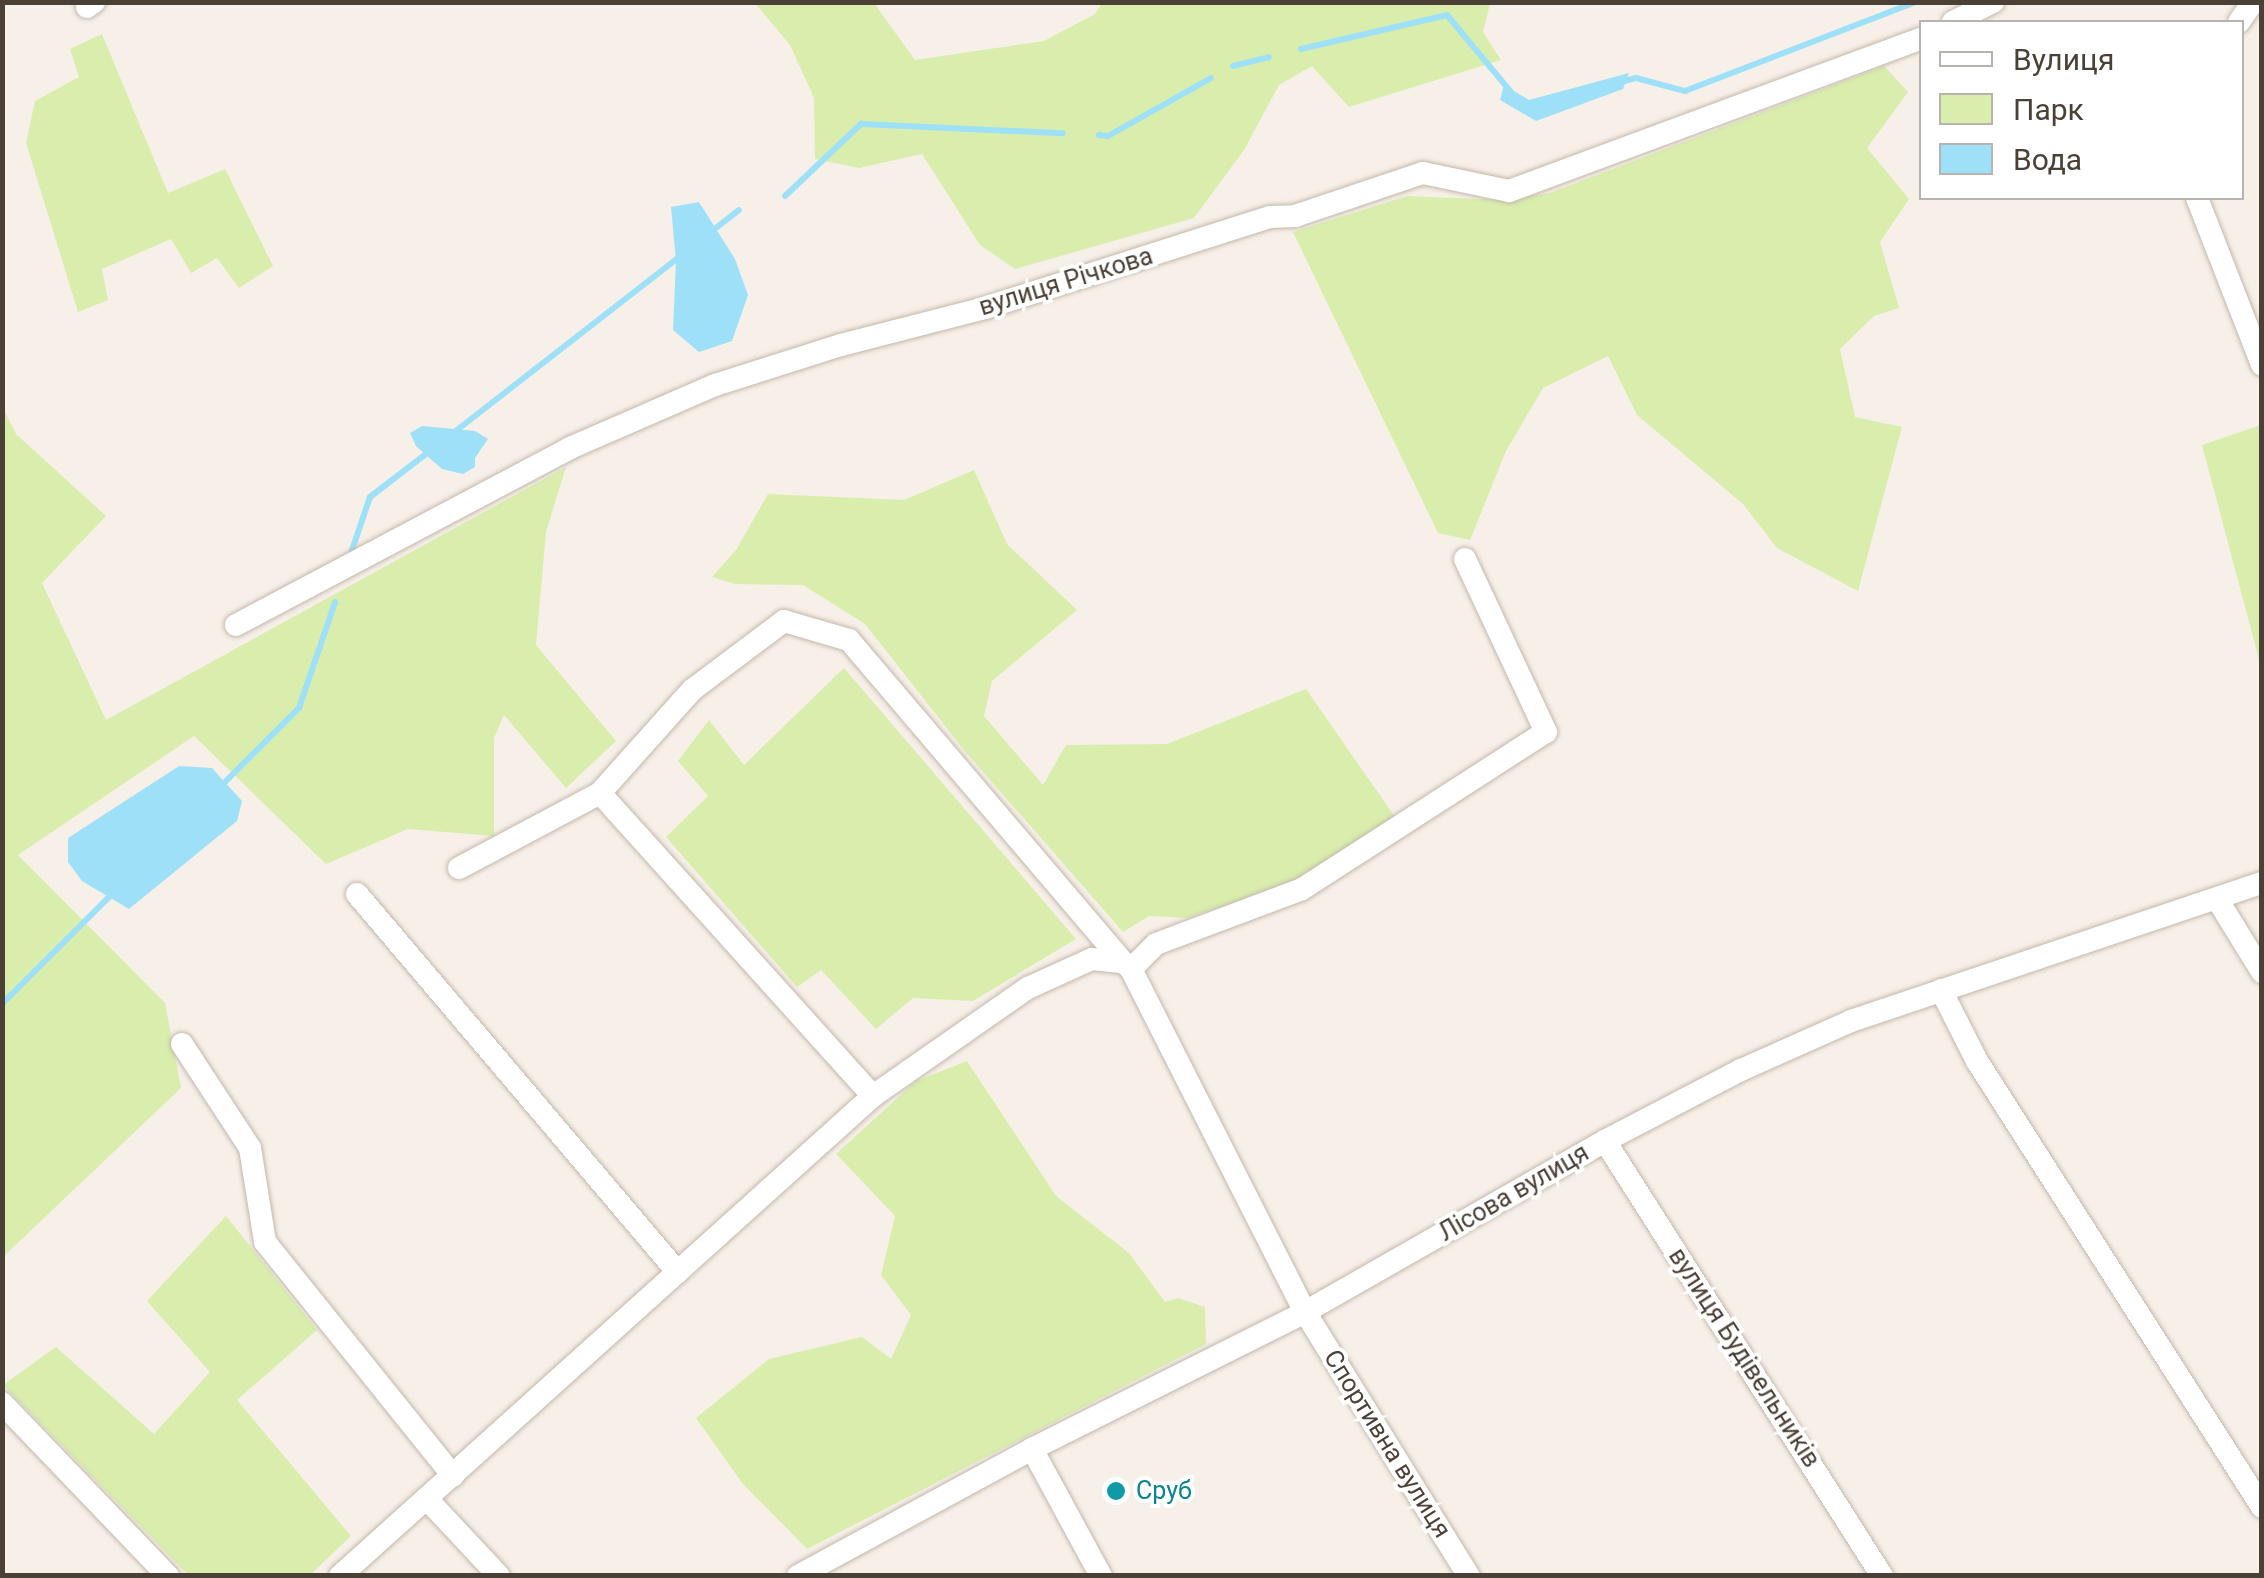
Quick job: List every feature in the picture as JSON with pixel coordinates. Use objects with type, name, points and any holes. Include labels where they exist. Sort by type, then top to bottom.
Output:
[{"type":"street","points":[[1957,20],[1993,2]]},
{"type":"street","name":"вулиця Річкова","points":[[236,626],[570,448],[715,384],[841,345],[985,308],[1270,217],[1295,216],[1422,173],[1509,191],[1919,39]]},
{"type":"street","points":[[2198,200],[2262,365]]},
{"type":"street","points":[[340,1576],[873,1096],[1028,988],[1092,959],[1127,966],[1156,944],[1302,889],[1546,732],[1465,559]]},
{"type":"street","name":"Спортивна вулиця","points":[[600,793],[692,690],[784,621],[849,640],[1127,966],[1305,1312],[1469,1576]]},
{"type":"street","points":[[459,868],[600,793],[873,1096]]},
{"type":"street","name":"Лісова вулиця","points":[[798,1576],[1032,1449],[1305,1312],[1605,1141],[1741,1070],[1851,1021],[2262,884]]},
{"type":"street","points":[[357,894],[678,1272]]},
{"type":"street","points":[[2217,899],[2262,972]]},
{"type":"street","points":[[1941,990],[1976,1061],[2262,1507]]},
{"type":"street","points":[[182,1044],[250,1148],[265,1242],[452,1476]]},
{"type":"street","name":"вулиця Будівельників","points":[[1605,1141],[1882,1576]]},
{"type":"street","points":[[2,1403],[168,1576]]},
{"type":"street","points":[[1032,1449],[1101,1576]]},
{"type":"street","points":[[427,1498],[498,1576]]},
{"type":"green space","points":[[755,3],[874,3],[915,60],[1044,41],[1095,14],[1102,3],[1490,3],[1483,32],[1501,60],[1349,107],[1312,66],[1279,85],[1244,150],[1194,218],[1015,269],[980,245],[922,154],[859,168],[815,159],[814,98],[790,45]]},
{"type":"green space","points":[[102,34],[168,193],[225,169],[273,266],[239,288],[217,258],[191,273],[171,239],[102,269],[108,300],[78,312],[26,143],[35,101],[79,77],[70,49]]},
{"type":"green space","points":[[1884,66],[1908,92],[1867,148],[1909,199],[1880,242],[1899,308],[1874,316],[1840,349],[1855,417],[1902,427],[1858,591],[1777,548],[1743,504],[1637,415],[1608,356],[1543,388],[1506,451],[1470,540],[1438,533],[1293,232],[1407,196],[1504,200],[1550,193]]},
{"type":"green space","points":[[2,406],[16,434],[106,516],[42,583],[106,720],[566,467],[546,532],[536,645],[616,741],[566,788],[504,715],[494,738],[494,836],[408,829],[326,864],[194,736],[18,855],[165,1003],[181,1088],[3,1257]]},
{"type":"green space","points":[[2262,425],[2261,667],[2202,445]]},
{"type":"green space","points":[[974,470],[1007,544],[1077,610],[992,681],[984,716],[1043,785],[1066,745],[1167,744],[1306,689],[1395,817],[1328,871],[1187,918],[1149,916],[1123,932],[963,749],[865,624],[803,585],[735,584],[712,577],[736,550],[768,494],[904,500]]},
{"type":"green space","points":[[844,668],[1076,939],[973,1001],[913,998],[876,1029],[821,970],[797,987],[666,837],[708,796],[678,761],[709,720],[744,765]]},
{"type":"green space","points":[[967,1061],[1056,1196],[1129,1253],[1165,1302],[1178,1298],[1205,1307],[1206,1344],[807,1549],[743,1484],[696,1418],[769,1359],[862,1337],[891,1359],[911,1315],[881,1275],[895,1216],[836,1154],[916,1081]]},
{"type":"green space","points":[[226,1216],[317,1330],[237,1400],[351,1536],[310,1575],[188,1575],[3,1385],[56,1347],[154,1434],[210,1372],[147,1301]]},
{"type":"water","points":[[1629,73],[1623,89],[1536,121],[1500,100],[1504,85],[1529,100]]},
{"type":"water","points":[[699,202],[735,259],[748,295],[732,341],[699,352],[673,330],[676,261],[671,207]]},
{"type":"water","points":[[422,426],[475,431],[488,439],[475,458],[475,467],[463,474],[442,469],[416,446],[410,433]]},
{"type":"water","points":[[179,766],[212,768],[242,801],[237,821],[129,909],[82,881],[68,862],[68,838]]},
{"type":"waterway","points":[[1621,82],[1636,78],[1685,91],[1916,2]]},
{"type":"waterway","points":[[1301,49],[1447,15],[1511,92]]},
{"type":"waterway","points":[[1233,66],[1269,57]]},
{"type":"waterway","points":[[1099,135],[1108,136],[1211,78]]},
{"type":"waterway","points":[[785,196],[861,124],[1063,133]]},
{"type":"waterway","points":[[712,231],[739,210]]},
{"type":"waterway","points":[[448,437],[683,254]]},
{"type":"waterway","points":[[350,556],[370,497],[430,451]]},
{"type":"waterway","points":[[220,787],[299,708],[335,602]]},
{"type":"waterway","points":[[2,1004],[115,891]]},
{"type":"place","name":"Сруб","points":[[1116,1491]]}]
